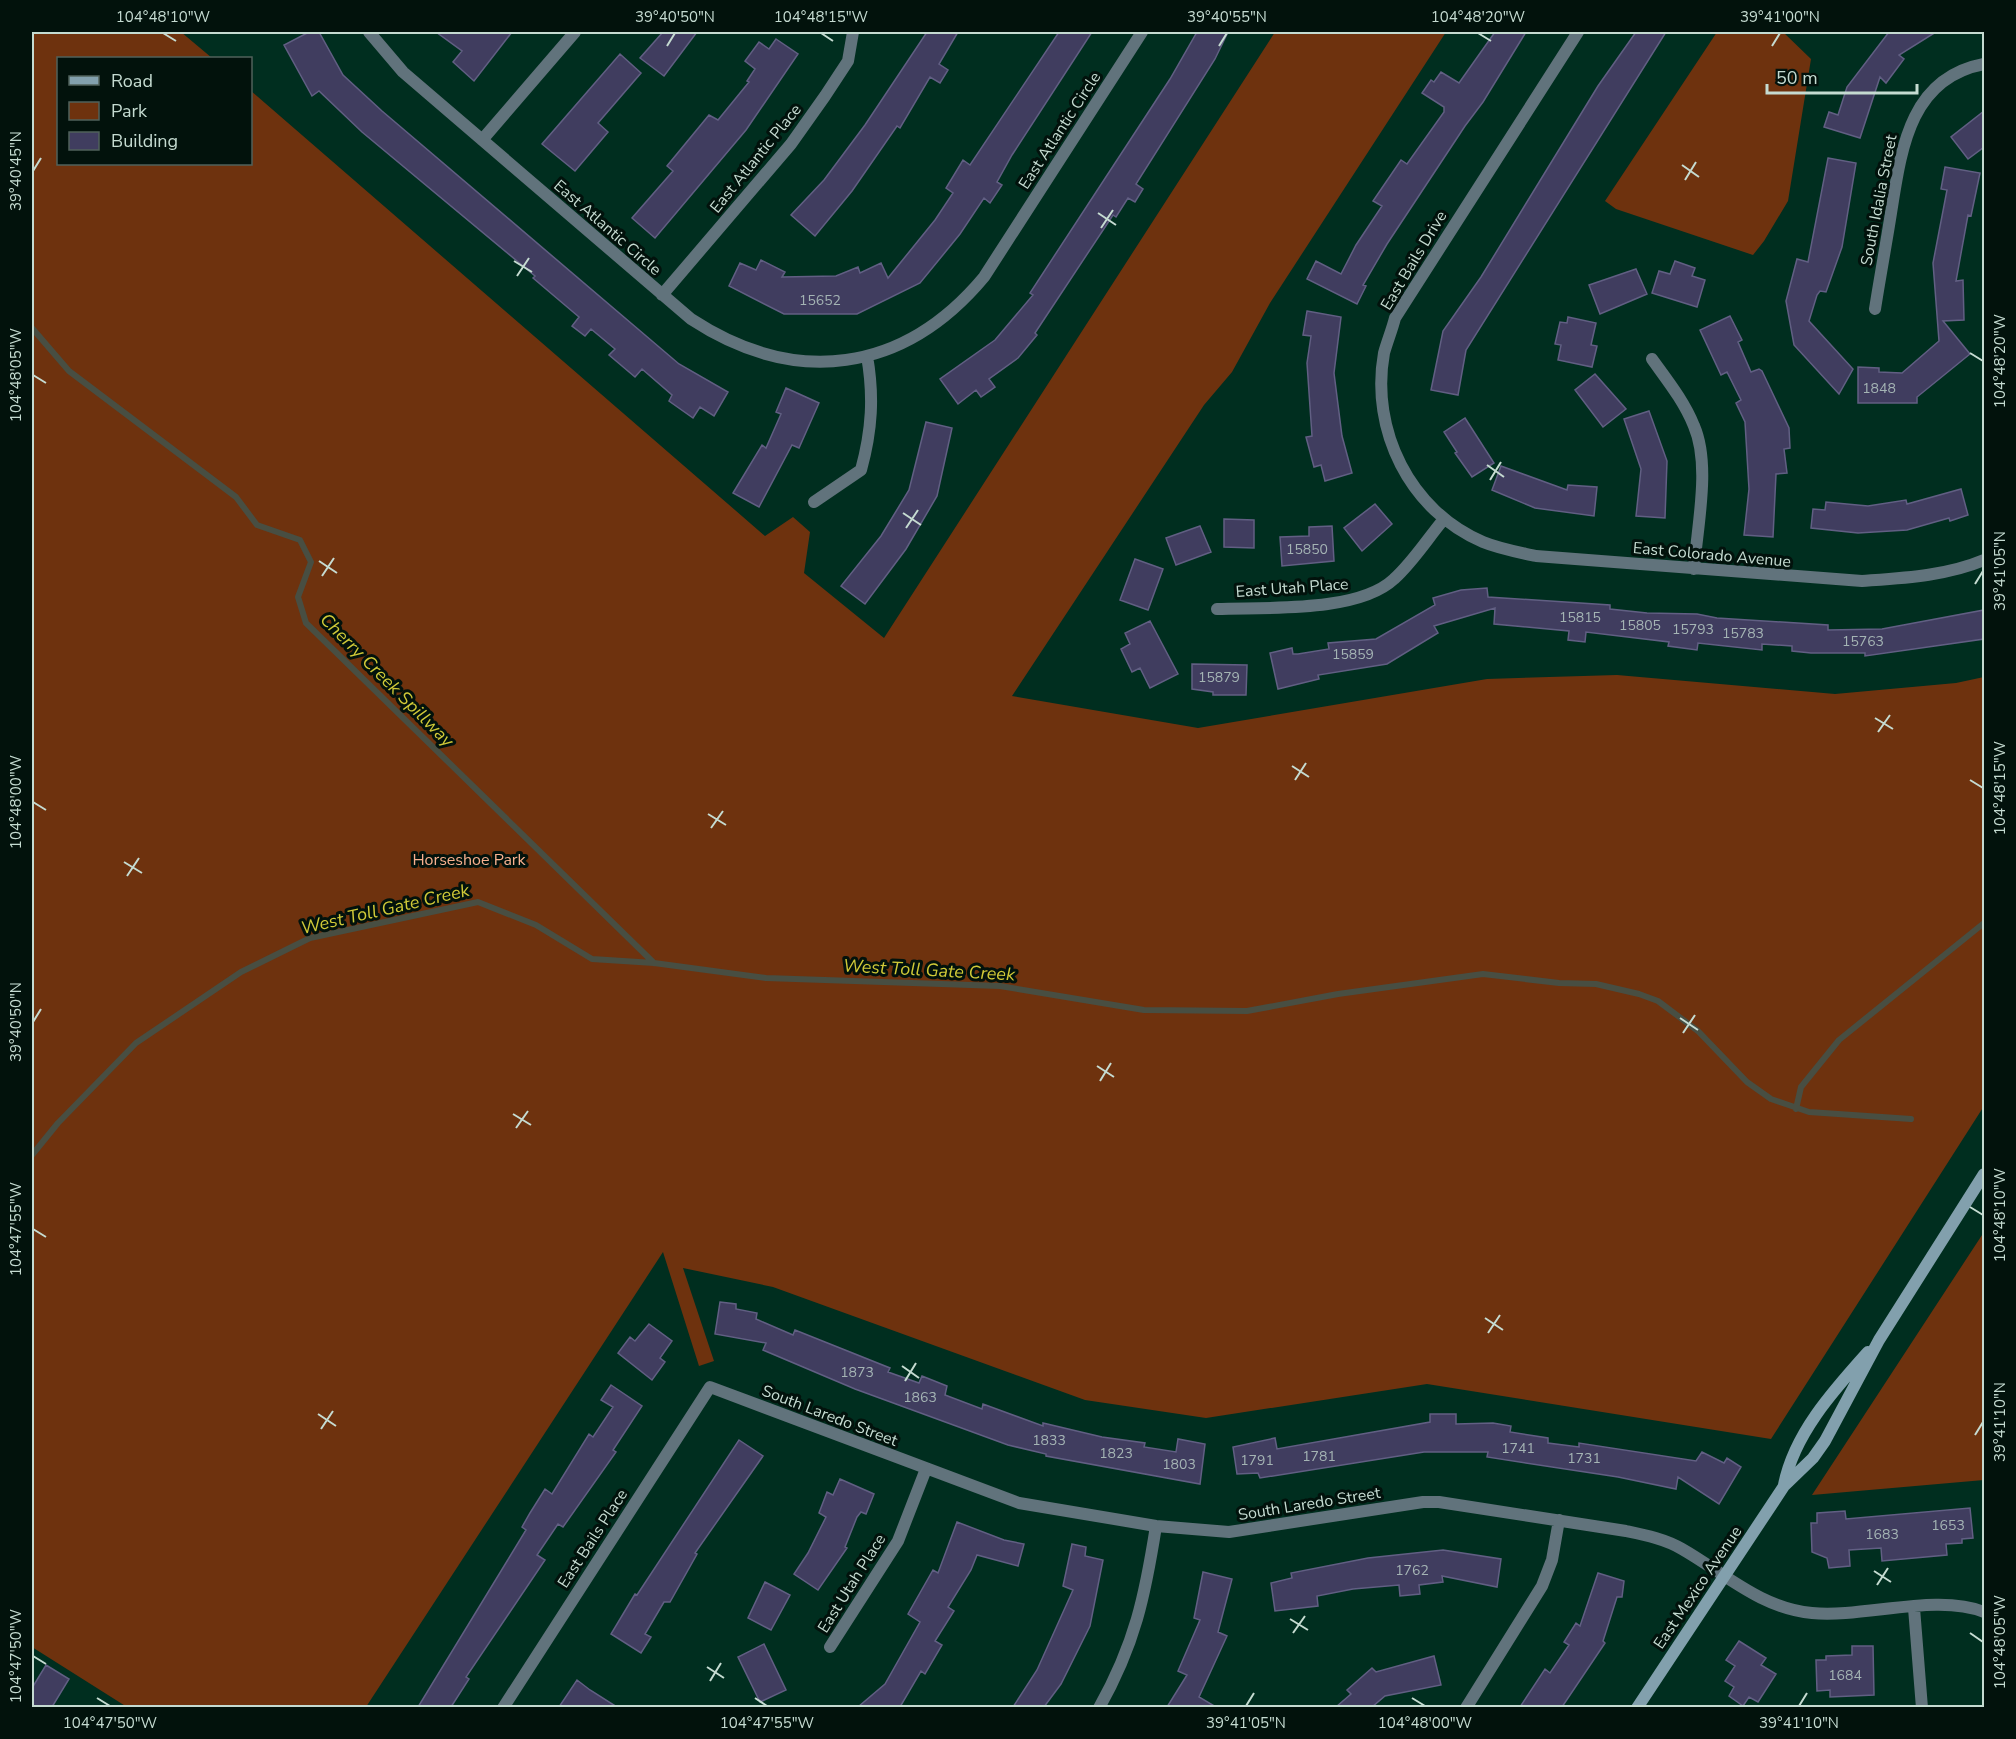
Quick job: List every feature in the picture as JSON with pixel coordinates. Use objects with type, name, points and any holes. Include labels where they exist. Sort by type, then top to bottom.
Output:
[{"type":"street","name":"East Atlantic Circle","points":[[369,32],[402,72],[691,319],[719,337],[749,351],[805,362],[867,356],[921,333],[967,297],[984,277],[1142,32]]},
{"type":"street","points":[[482,140],[575,32]]},
{"type":"street","name":"East Atlantic Place","points":[[663,295],[771,167],[818,105],[848,61],[853,32]]},
{"type":"street","name":"East Bails Drive","points":[[1444,519],[1419,494],[1392,448],[1384,422],[1381,396],[1384,352],[1395,318],[1408,295],[1578,32]]},
{"type":"street","name":"South Idalia Street","points":[[1875,309],[1901,152],[1910,123],[1922,104],[1938,87],[1957,74],[1984,64]]},
{"type":"street","points":[[814,502],[861,470],[869,440],[873,407],[867,356]]},
{"type":"street","points":[[1652,359],[1688,412],[1696,429],[1701,453],[1694,569]]},
{"type":"street","name":"East Colorado Avenue","points":[[1444,519],[1482,542],[1536,556],[1694,569],[1862,581],[1910,578],[1961,568],[1984,560]]},
{"type":"street","name":"East Utah Place","points":[[1217,609],[1337,603],[1374,593],[1394,579],[1444,519]]},
{"type":"street","name":"East Mexico Avenue","points":[[1637,1707],[1784,1486],[1813,1458],[1825,1441],[1879,1340],[1984,1174]]},
{"type":"street","name":"East Mexico Avenue","points":[[1784,1486],[1788,1465],[1797,1445],[1848,1374],[1879,1340]]},
{"type":"street","name":"South Laredo Street","points":[[710,1387],[1019,1503],[1156,1526],[1229,1532],[1423,1502],[1559,1520],[1660,1539],[1681,1548],[1770,1602],[1811,1613],[1956,1606],[1984,1612]]},
{"type":"street","name":"East Bails Place","points":[[503,1707],[710,1387]]},
{"type":"street","name":"East Utah Place","points":[[830,1647],[898,1541],[926,1469]]},
{"type":"street","points":[[1467,1707],[1542,1586],[1552,1560],[1559,1520]]},
{"type":"street","points":[[1099,1707],[1124,1662],[1136,1630],[1144,1598],[1156,1526]]},
{"type":"street","points":[[1914,1608],[1922,1707]]},
{"type":"green space","name":"Horseshoe Park","points":[[32,32],[181,32],[211,57],[57,57],[57,165],[252,165],[252,92],[765,536],[793,517],[810,532],[804,573],[884,638],[1275,32],[1446,32],[1270,303],[1232,372],[1204,405],[1012,696],[1198,728],[1487,679],[1617,675],[1835,694],[1956,683],[1984,677],[1984,1106],[1771,1439],[1427,1384],[1206,1418],[1085,1400],[773,1287],[683,1268],[714,1361],[699,1366],[663,1252],[366,1707],[127,1707],[32,1647]]},
{"type":"green space","points":[[1717,32],[1783,32],[1811,59],[1788,201],[1753,255],[1616,209],[1605,201]]},
{"type":"green space","points":[[1984,1232],[1984,1480],[1812,1495]]},
{"type":"building","points":[[309,32],[319,32],[343,75],[382,111],[679,364],[728,392],[714,416],[700,407],[693,418],[669,401],[672,395],[642,369],[635,377],[609,355],[615,349],[591,329],[585,336],[572,326],[579,317],[533,278],[535,276],[362,132],[319,91],[312,96],[284,45]]},
{"type":"building","points":[[436,32],[512,32],[474,81],[453,62],[462,51]]},
{"type":"building","points":[[663,32],[697,32],[664,76],[640,58]]},
{"type":"building","points":[[927,32],[958,32],[939,64],[948,70],[940,83],[930,77],[900,128],[897,126],[852,191],[815,236],[791,215],[824,180],[865,125]]},
{"type":"building","points":[[1059,32],[1092,32],[1012,155],[997,182],[1002,185],[990,203],[984,198],[960,234],[920,283],[857,314],[784,314],[729,286],[740,263],[756,270],[761,260],[785,272],[782,277],[836,276],[858,267],[860,273],[881,263],[888,278],[935,220],[953,193],[946,188],[963,160],[970,165]]},
{"type":"building","points":[[1197,32],[1228,32],[1215,59],[1136,184],[1143,189],[1135,202],[1128,198],[1116,217],[1113,215],[1035,333],[1037,335],[1018,358],[989,379],[995,387],[981,397],[976,390],[958,404],[940,379],[995,340],[1033,295],[1030,293],[1170,79]]},
{"type":"building","points":[[1495,32],[1526,32],[1483,102],[1387,244],[1363,285],[1366,286],[1357,304],[1307,279],[1316,261],[1341,274],[1356,245],[1382,206],[1373,201],[1401,160],[1407,164],[1444,112],[1444,107],[1422,93],[1431,80],[1434,82],[1441,72],[1459,83]]},
{"type":"building","points":[[1636,32],[1666,32],[1466,350],[1458,395],[1431,390],[1443,331],[1481,277],[1598,86]]},
{"type":"building","points":[[1889,32],[1936,32],[1899,55],[1904,59],[1886,83],[1880,77],[1860,138],[1824,127],[1829,112],[1838,115],[1847,87]]},
{"type":"building","points":[[776,39],[798,54],[746,130],[655,238],[632,218],[673,171],[667,166],[709,115],[718,120],[749,82],[747,81],[755,69],[745,61],[759,42],[769,49]]},
{"type":"building","points":[[620,54],[641,73],[598,123],[608,132],[575,171],[542,144]]},
{"type":"building","points":[[1984,111],[1984,147],[1968,159],[1951,137]]},
{"type":"building","points":[[1828,158],[1856,163],[1842,247],[1826,292],[1820,291],[1817,295],[1809,321],[1853,369],[1839,394],[1794,345],[1786,301],[1797,259],[1808,262]]},
{"type":"building","points":[[1945,167],[1980,173],[1971,216],[1968,215],[1956,281],[1963,280],[1964,320],[1943,321],[1970,354],[1917,397],[1917,403],[1858,403],[1858,367],[1879,368],[1879,372],[1902,373],[1939,341],[1933,263],[1947,190],[1941,189]]},
{"type":"building","points":[[1675,261],[1695,268],[1692,276],[1705,280],[1697,307],[1652,293],[1659,271],[1670,274]]},
{"type":"building","points":[[1636,269],[1647,294],[1600,314],[1589,285]]},
{"type":"building","points":[[1307,311],[1341,317],[1334,373],[1342,436],[1352,473],[1325,481],[1321,465],[1314,467],[1306,437],[1312,436],[1307,363],[1311,336],[1303,335]]},
{"type":"building","points":[[1730,316],[1742,340],[1738,342],[1751,372],[1759,369],[1762,371],[1789,428],[1790,448],[1784,449],[1787,473],[1776,474],[1773,537],[1744,535],[1749,489],[1745,422],[1736,403],[1741,400],[1727,372],[1721,375],[1700,330]]},
{"type":"building","points":[[1568,317],[1596,323],[1591,345],[1597,346],[1592,367],[1558,360],[1561,345],[1555,344],[1560,322],[1567,323]]},
{"type":"building","points":[[1595,374],[1626,409],[1603,427],[1575,390]]},
{"type":"building","points":[[786,388],[819,403],[799,448],[792,445],[759,507],[733,493],[762,445],[766,448],[781,414],[776,412]]},
{"type":"building","points":[[1649,411],[1667,461],[1665,518],[1636,516],[1641,469],[1624,419]]},
{"type":"building","points":[[1465,418],[1494,463],[1472,477],[1444,432]]},
{"type":"building","points":[[926,422],[952,428],[937,496],[906,549],[865,604],[841,586],[881,536],[909,490]]},
{"type":"building","points":[[1501,466],[1567,490],[1568,485],[1597,487],[1594,516],[1535,508],[1492,490]]},
{"type":"building","points":[[1961,489],[1968,515],[1950,521],[1949,518],[1907,530],[1858,533],[1811,528],[1813,509],[1825,510],[1826,502],[1868,506],[1906,500],[1907,504]]},
{"type":"building","points":[[1375,504],[1392,524],[1362,551],[1344,528]]},
{"type":"building","points":[[1224,519],[1254,520],[1254,548],[1224,547]]},
{"type":"building","points":[[1200,526],[1211,552],[1176,565],[1166,538]]},
{"type":"building","points":[[1332,526],[1334,561],[1282,566],[1280,537],[1309,536],[1309,527]]},
{"type":"building","points":[[1135,559],[1163,569],[1148,610],[1120,600]]},
{"type":"building","points":[[1487,588],[1488,597],[1610,605],[1610,609],[1647,613],[1697,614],[1717,618],[1828,625],[1828,630],[1882,629],[1984,610],[1984,639],[1865,656],[1865,653],[1792,651],[1792,646],[1762,644],[1762,650],[1698,643],[1697,650],[1668,646],[1669,642],[1586,632],[1585,642],[1568,640],[1569,631],[1494,624],[1495,608],[1434,626],[1438,633],[1387,664],[1318,675],[1319,679],[1278,689],[1270,653],[1292,648],[1293,654],[1298,654],[1329,649],[1328,643],[1376,639],[1435,605],[1433,598],[1461,590]]},
{"type":"building","points":[[1150,621],[1178,674],[1150,688],[1140,668],[1132,672],[1121,649],[1130,644],[1125,633]]},
{"type":"building","points":[[1192,664],[1247,665],[1246,695],[1213,695],[1213,692],[1192,689]]},
{"type":"building","points":[[720,1302],[736,1304],[736,1309],[757,1313],[756,1319],[793,1335],[795,1330],[890,1368],[888,1372],[919,1383],[922,1376],[947,1386],[945,1395],[982,1409],[983,1404],[1043,1426],[1043,1423],[1102,1437],[1145,1443],[1144,1447],[1176,1452],[1178,1439],[1205,1444],[1200,1484],[1046,1456],[1046,1454],[1008,1445],[855,1389],[763,1350],[766,1343],[715,1334]]},
{"type":"building","points":[[649,1324],[672,1341],[660,1358],[665,1362],[652,1380],[618,1353],[630,1337],[635,1341]]},
{"type":"building","points":[[611,1385],[642,1406],[613,1450],[616,1452],[563,1527],[558,1524],[537,1555],[545,1560],[466,1677],[469,1679],[451,1707],[418,1707],[526,1530],[522,1527],[545,1489],[552,1494],[589,1434],[593,1437],[613,1407],[601,1400]]},
{"type":"building","points":[[1430,1414],[1456,1414],[1456,1424],[1493,1423],[1511,1426],[1510,1432],[1548,1438],[1548,1443],[1579,1447],[1579,1443],[1696,1461],[1702,1452],[1724,1463],[1727,1458],[1741,1467],[1719,1504],[1678,1477],[1676,1489],[1618,1477],[1487,1457],[1488,1452],[1424,1452],[1260,1478],[1258,1473],[1237,1474],[1233,1447],[1275,1438],[1277,1449],[1430,1422]]},
{"type":"building","points":[[739,1440],[763,1456],[695,1553],[697,1554],[670,1602],[664,1602],[645,1634],[651,1637],[641,1653],[611,1634],[635,1594],[637,1595]]},
{"type":"building","points":[[840,1479],[874,1494],[866,1514],[861,1512],[857,1517],[845,1547],[847,1548],[818,1590],[794,1574],[808,1553],[826,1517],[819,1513],[827,1492],[833,1495]]},
{"type":"building","points":[[1970,1508],[1973,1538],[1962,1539],[1962,1543],[1946,1544],[1947,1555],[1882,1561],[1881,1548],[1849,1550],[1850,1566],[1829,1568],[1827,1558],[1812,1552],[1811,1523],[1817,1523],[1817,1513],[1845,1511],[1846,1519]]},
{"type":"building","points":[[957,1522],[1004,1540],[1024,1544],[1018,1566],[977,1555],[971,1570],[948,1607],[954,1611],[935,1641],[942,1645],[925,1674],[921,1671],[900,1707],[858,1707],[885,1684],[920,1622],[908,1614],[933,1570],[938,1573]]},
{"type":"building","points":[[1072,1544],[1086,1547],[1085,1556],[1103,1560],[1090,1626],[1061,1684],[1044,1707],[1013,1707],[1037,1670],[1073,1590],[1063,1586]]},
{"type":"building","points":[[1443,1550],[1501,1559],[1497,1587],[1442,1576],[1443,1582],[1419,1585],[1420,1594],[1400,1596],[1399,1585],[1353,1589],[1317,1596],[1318,1606],[1275,1611],[1271,1583],[1292,1578],[1291,1573],[1368,1558]]},
{"type":"building","points":[[1203,1572],[1232,1579],[1218,1632],[1227,1636],[1199,1697],[1216,1707],[1167,1707],[1187,1675],[1178,1671],[1200,1620],[1194,1618]]},
{"type":"building","points":[[1598,1573],[1624,1581],[1622,1597],[1617,1597],[1603,1641],[1605,1643],[1562,1707],[1520,1707],[1545,1669],[1550,1673],[1569,1645],[1564,1642],[1576,1623],[1580,1626]]},
{"type":"building","points":[[765,1582],[790,1595],[771,1630],[748,1618]]},
{"type":"building","points":[[1739,1641],[1766,1658],[1761,1665],[1776,1674],[1758,1702],[1749,1697],[1743,1706],[1729,1696],[1734,1687],[1725,1681],[1735,1666],[1726,1660]]},
{"type":"building","points":[[764,1644],[786,1690],[760,1702],[738,1657]]},
{"type":"building","points":[[1852,1646],[1873,1646],[1874,1695],[1830,1697],[1830,1690],[1817,1691],[1816,1660],[1826,1660],[1826,1656],[1852,1655]]},
{"type":"building","points":[[1434,1656],[1441,1685],[1385,1696],[1372,1707],[1336,1707],[1351,1694],[1347,1690],[1372,1668],[1376,1672]]},
{"type":"building","points":[[46,1665],[69,1679],[52,1707],[32,1707],[32,1688]]},
{"type":"building","points":[[577,1680],[590,1690],[617,1707],[559,1707]]},
{"type":"waterway","name":"Cherry Creek Spillway","points":[[32,328],[69,371],[236,497],[257,525],[300,540],[311,562],[298,597],[306,623],[654,963]]},
{"type":"waterway","name":"West Toll Gate Creek","points":[[32,1155],[58,1123],[136,1043],[241,972],[310,938],[478,902],[536,925],[592,959],[654,963],[766,978],[1000,986],[1144,1010],[1247,1011],[1338,994],[1483,974],[1559,983],[1596,984],[1658,1001],[1698,1031],[1747,1082],[1771,1099],[1809,1112],[1911,1119]]},
{"type":"waterway","points":[[1796,1109],[1801,1087],[1839,1040],[1984,923]]}]
